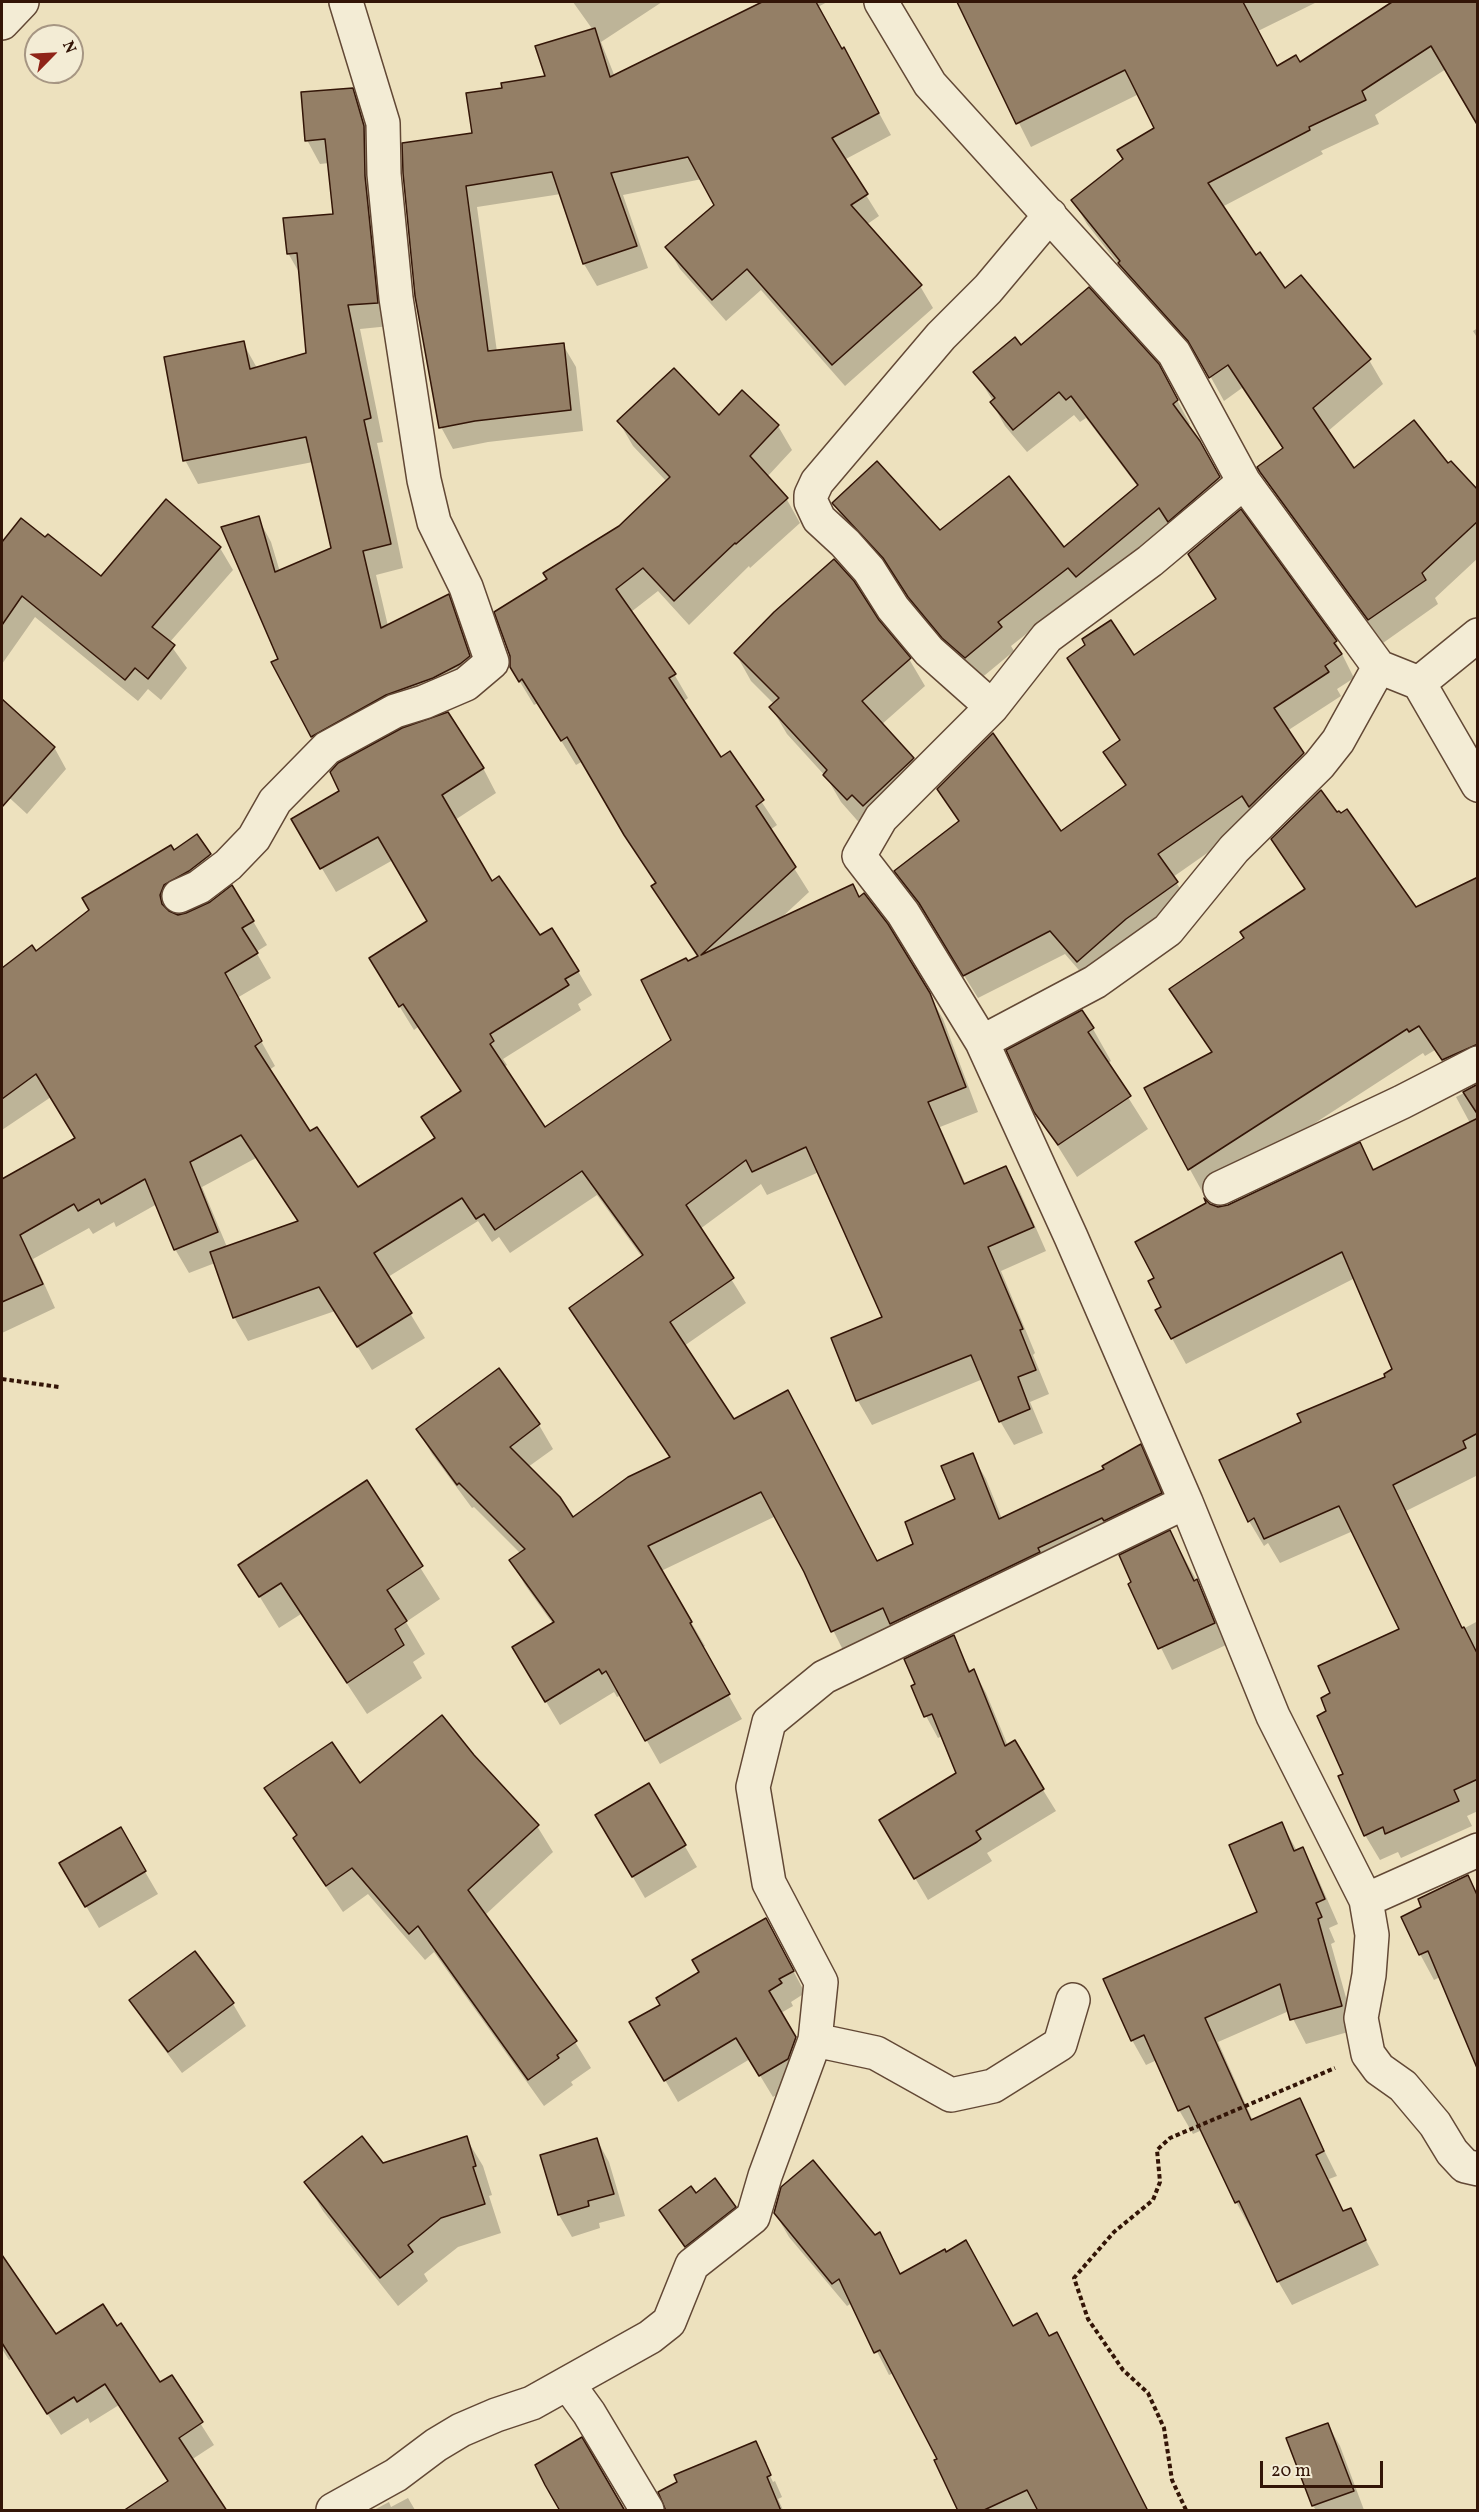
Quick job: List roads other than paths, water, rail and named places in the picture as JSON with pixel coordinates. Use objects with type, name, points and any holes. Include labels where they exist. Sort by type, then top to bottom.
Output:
[{"type":"street","points":[[2,23],[22,2]]},
{"type":"street","points":[[179,896],[199,887],[228,865],[254,838],[275,801],[327,748],[395,711],[466,684],[492,662],[466,587],[434,522],[424,480],[396,298],[384,174],[383,123],[346,2]]},
{"type":"street","points":[[881,2],[930,84],[1174,353],[1244,482],[1379,667],[1419,683],[1478,785]]},
{"type":"street","points":[[992,707],[929,651],[893,608],[868,570],[845,543],[819,519],[812,507],[811,495],[817,482],[933,345],[988,289],[1050,214]]},
{"type":"street","points":[[1244,482],[1150,561],[1047,637],[992,707],[880,818],[859,856],[903,913],[982,1042],[1071,1237],[1186,1502],[1273,1716],[1366,1900],[1372,1935],[1369,1975],[1361,2018],[1368,2054],[1379,2069],[1403,2086],[1436,2124],[1452,2152],[1465,2166],[1478,2169]]},
{"type":"street","points":[[1419,683],[1478,634]]},
{"type":"street","points":[[982,1042],[1095,982],[1168,930],[1234,849],[1319,765],[1338,741],[1379,667]]},
{"type":"street","points":[[1220,1188],[1402,1102],[1478,1063]]},
{"type":"street","points":[[333,2511],[396,2475],[436,2445],[461,2430],[532,2403],[568,2385],[650,2337],[669,2322],[692,2265],[753,2217],[765,2176],[815,2040],[822,1982],[769,1883],[753,1787],[769,1722],[824,1677],[1186,1502]]},
{"type":"street","points":[[1366,1900],[1478,1850]]},
{"type":"street","points":[[815,2040],[876,2053],[951,2095],[993,2086],[1060,2044],[1073,2000]]},
{"type":"street","points":[[568,2385],[590,2413],[647,2511]]}]
